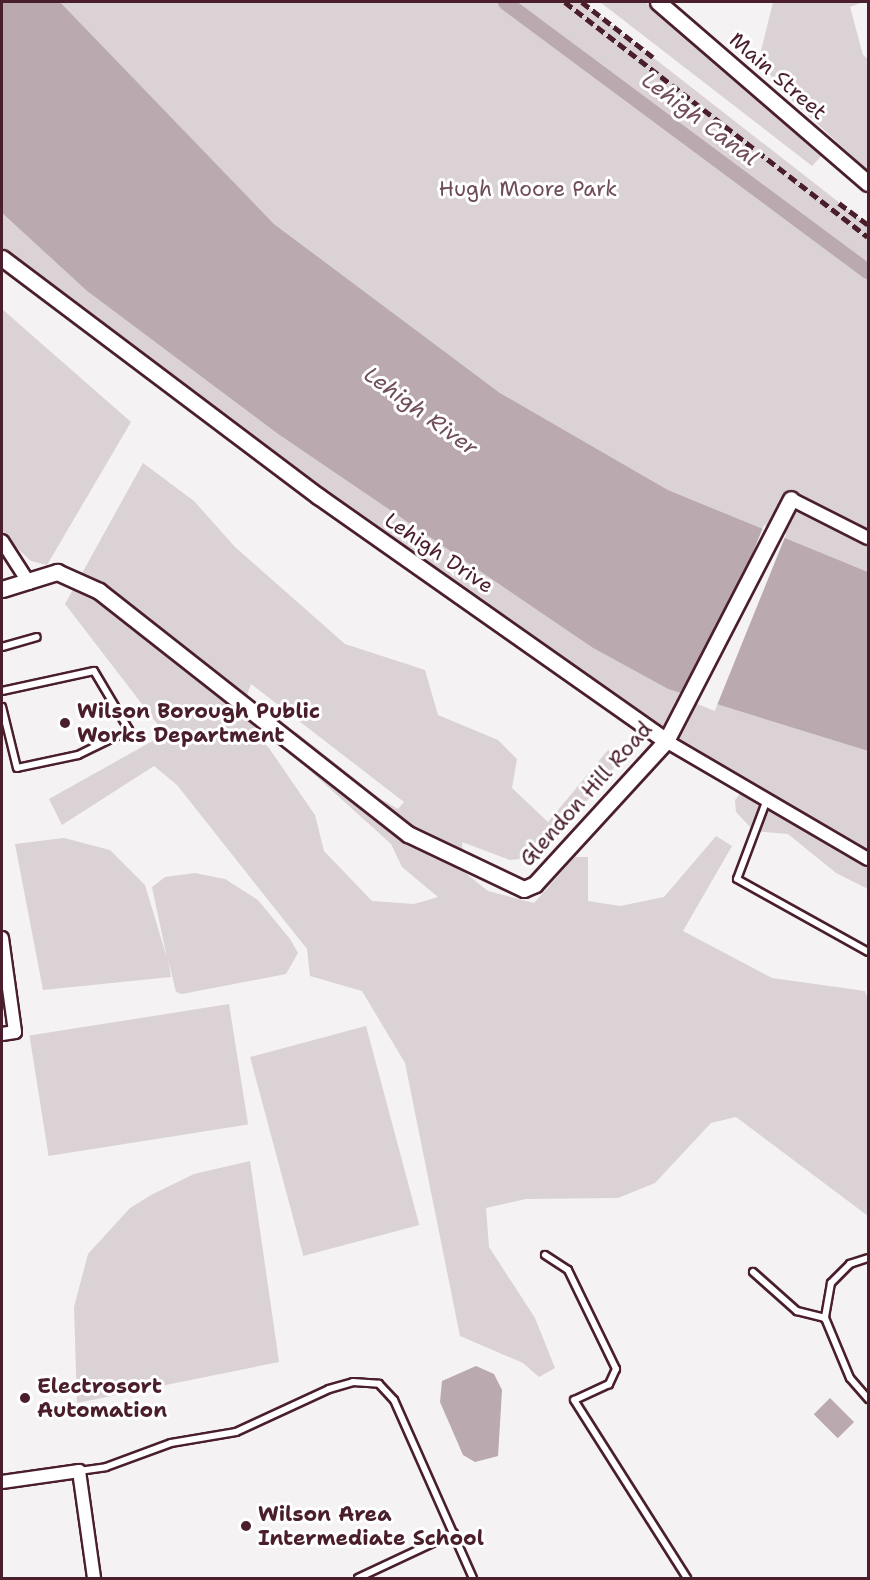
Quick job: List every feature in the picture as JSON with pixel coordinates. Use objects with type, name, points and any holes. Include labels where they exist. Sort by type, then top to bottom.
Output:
[{"type":"street","name":"Main Street","points":[[658,2],[868,183]]},
{"type":"street","name":"Lehigh Drive","points":[[2,258],[318,496],[666,741],[766,802],[868,859]]},
{"type":"street","name":"Glendon Hill Road","points":[[2,589],[29,583],[57,572],[99,591],[408,834],[516,889],[535,884],[666,741],[779,518],[791,499]]},
{"type":"street","points":[[791,499],[868,538]]},
{"type":"street","points":[[2,540],[29,583]]},
{"type":"street","points":[[2,938],[15,1032],[2,1034]]},
{"type":"street","points":[[2,1482],[79,1471],[94,1578]]},
{"type":"lane","points":[[2,648],[37,637]]},
{"type":"lane","points":[[2,691],[94,671],[129,730],[78,755],[17,768],[2,707]]},
{"type":"lane","points":[[766,802],[737,879],[868,952]]},
{"type":"lane","points":[[545,1255],[568,1270],[616,1369],[609,1384],[574,1400],[687,1578]]},
{"type":"lane","points":[[868,1258],[850,1264],[831,1283],[825,1318],[850,1378],[868,1399]]},
{"type":"lane","points":[[753,1272],[797,1311],[825,1318]]},
{"type":"lane","points":[[79,1471],[171,1443],[236,1432],[353,1382],[379,1384],[394,1400],[473,1578]]},
{"type":"lane","points":[[358,1578],[454,1533]]},
{"type":"green space","name":"Hugh Moore Park","points":[[60,2],[582,2],[868,225],[868,572],[668,490],[500,393],[274,224]]},
{"type":"green space","points":[[600,2],[645,2],[825,152],[812,166]]},
{"type":"green space","points":[[773,2],[863,2],[850,7],[863,55],[868,59],[867,170],[782,91],[759,59]]},
{"type":"green space","points":[[2,213],[87,291],[278,434],[593,648],[668,689],[868,751],[868,889],[836,873],[788,834],[754,831],[736,812],[735,800],[743,790],[676,748],[2,258]]},
{"type":"green space","points":[[2,309],[131,422],[47,565],[31,561],[2,534]]},
{"type":"green space","points":[[143,463],[194,501],[235,547],[345,644],[425,670],[438,715],[498,740],[517,759],[512,788],[548,822],[608,750],[622,758],[541,857],[510,860],[462,842],[464,872],[488,891],[534,903],[575,857],[588,857],[588,901],[620,906],[664,897],[716,836],[732,846],[683,931],[772,978],[865,991],[868,1000],[868,1216],[736,1117],[711,1123],[655,1183],[618,1198],[526,1199],[486,1208],[489,1247],[535,1318],[555,1368],[539,1377],[523,1363],[460,1336],[405,1063],[362,991],[310,976],[307,949],[177,785],[154,766],[62,825],[49,799],[165,734],[65,604]],"holes":[[[251,684],[404,802],[398,809],[379,798],[296,732],[284,747],[391,844],[402,867],[438,897],[414,904],[372,901],[324,851],[315,815],[242,709]]]},
{"type":"green space","points":[[64,838],[110,850],[145,885],[167,958],[152,887],[165,877],[195,873],[225,879],[258,900],[290,939],[298,953],[286,974],[182,994],[176,992],[168,959],[171,977],[43,990],[15,844]]},
{"type":"green space","points":[[229,1004],[248,1124],[49,1156],[29,1036]]},
{"type":"green space","points":[[366,1026],[419,1225],[303,1256],[250,1057]]},
{"type":"green space","points":[[250,1161],[279,1362],[77,1403],[74,1307],[88,1254],[130,1208],[151,1195],[194,1174]]},
{"type":"water","name":"Lehigh River","points":[[2,2],[60,2],[274,224],[500,393],[668,490],[868,572],[868,751],[668,689],[593,648],[278,434],[87,291],[2,213]]},
{"type":"water","points":[[476,1366],[494,1374],[502,1390],[498,1456],[475,1462],[463,1455],[440,1402],[442,1381]]},
{"type":"water","points":[[830,1398],[854,1422],[838,1438],[814,1414]]},
{"type":"pier","points":[[764,525],[786,534],[715,711],[692,702]]},
{"type":"waterway","name":"Lehigh Canal","points":[[505,2],[868,272]]},
{"type":"railway","points":[[565,2],[868,237]]},
{"type":"railway","points":[[582,2],[653,57]]},
{"type":"railway","points":[[839,203],[868,225]]},
{"type":"place","name":"Wilson Borough Public Works Department","points":[[65,723]]},
{"type":"place","name":"Electrosort Automation","points":[[25,1398]]},
{"type":"place","name":"Wilson Area Intermediate School","points":[[246,1526]]}]
